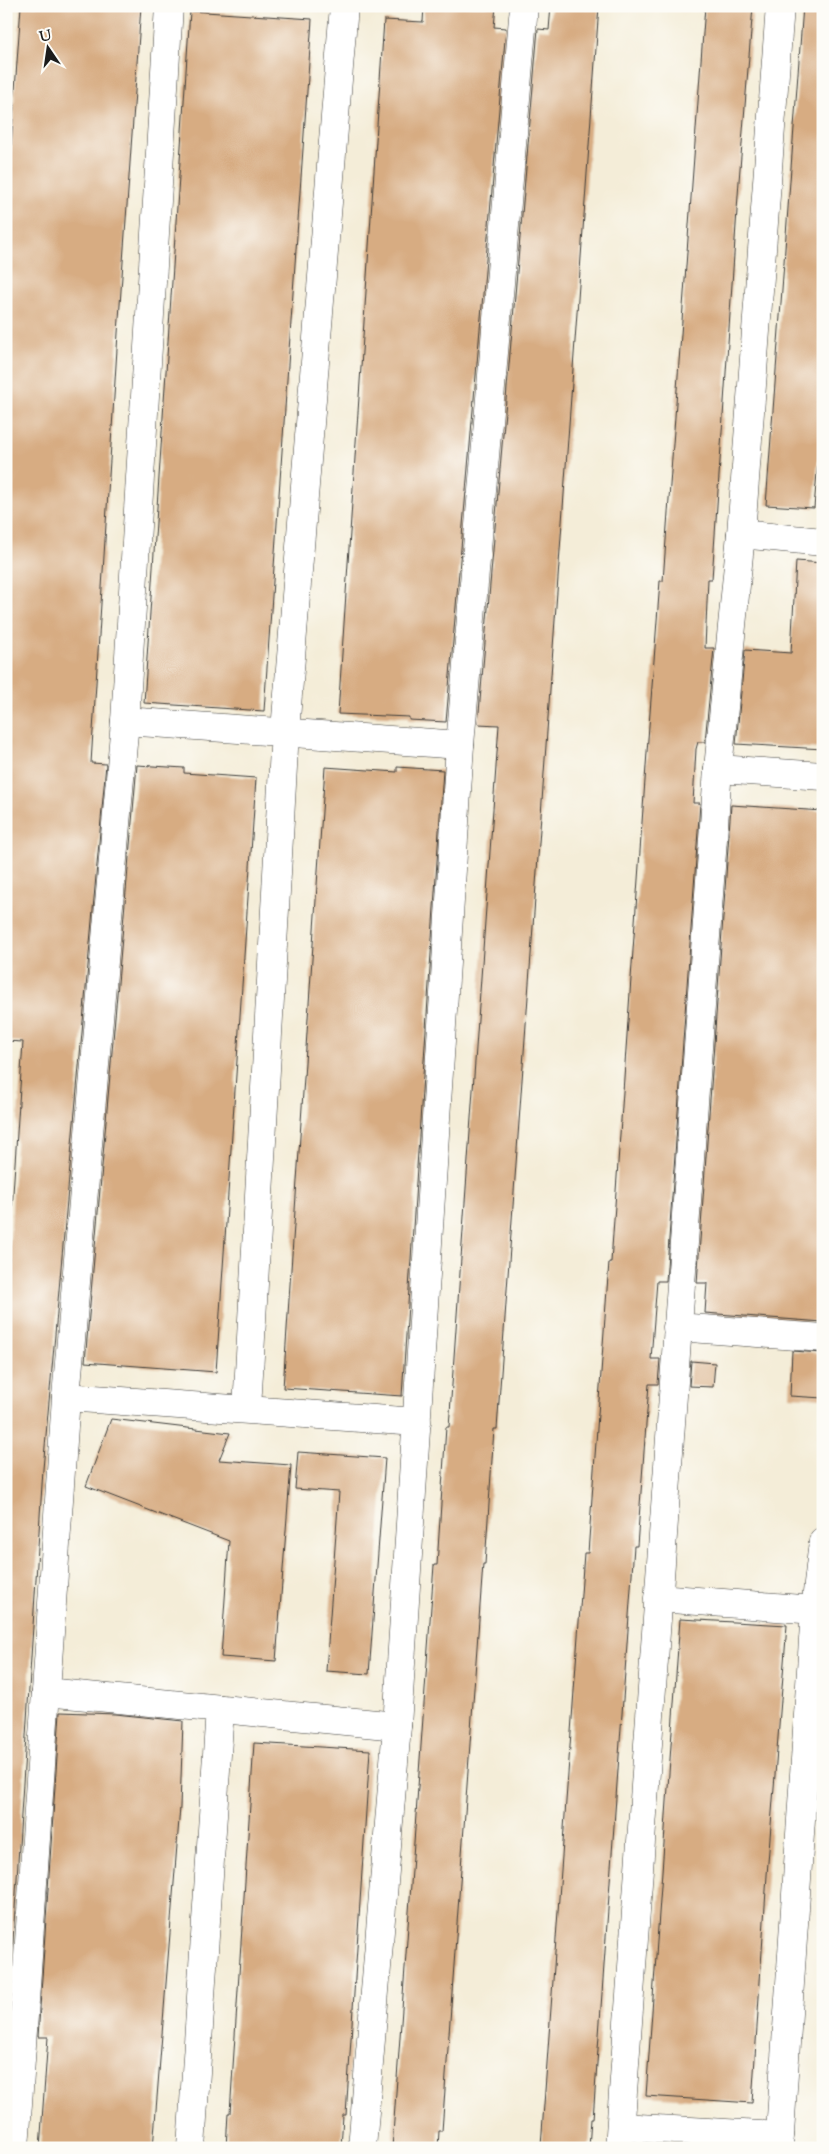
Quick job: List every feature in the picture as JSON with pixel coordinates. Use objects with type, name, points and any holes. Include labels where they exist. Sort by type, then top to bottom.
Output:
[{"type":"street","points":[[15,2148],[66,1397],[125,720],[170,6]]},
{"type":"street","points":[[247,1409],[285,731],[344,6]]},
{"type":"street","points":[[362,2148],[397,1726],[460,745],[524,6]]},
{"type":"street","points":[[780,6],[741,534],[718,770],[620,2138],[780,2142],[815,1610],[822,1558]]},
{"type":"street","points":[[741,534],[823,542]]},
{"type":"street","points":[[125,720],[460,745]]},
{"type":"street","points":[[718,770],[823,776]]},
{"type":"street","points":[[677,1328],[823,1338]]},
{"type":"street","points":[[66,1397],[417,1422]]},
{"type":"street","points":[[658,1598],[815,1610]]},
{"type":"street","points":[[46,1692],[397,1726]]},
{"type":"street","points":[[191,2148],[220,1709]]},
{"type":"building","points":[[21,6],[141,6],[91,763],[106,764],[43,1469],[7,2035],[6,1300],[23,1042],[6,1041],[6,216]]},
{"type":"building","points":[[424,6],[496,6],[494,27],[506,28],[446,722],[409,720],[409,717],[338,714],[384,20],[423,22]]},
{"type":"building","points":[[551,6],[599,6],[497,1429],[494,1429],[485,1564],[483,1564],[442,2131],[439,2131],[438,2148],[392,2148],[434,1565],[437,1565],[446,1427],[449,1427],[499,725],[478,724],[538,29],[549,30]]},
{"type":"building","points":[[705,6],[753,6],[712,579],[708,579],[705,648],[714,648],[705,742],[698,742],[696,749],[693,803],[700,803],[666,1281],[657,1281],[651,1359],[660,1359],[658,1384],[649,1384],[637,1546],[634,1546],[593,2119],[591,2119],[589,2148],[541,2146],[584,1553],[588,1553],[609,1262],[611,1262],[647,752],[660,581],[663,581]]},
{"type":"building","points":[[803,6],[823,6],[823,402],[814,508],[766,505]]},
{"type":"building","points":[[190,11],[312,19],[264,711],[144,703]]},
{"type":"building","points":[[796,561],[823,563],[823,749],[736,744],[745,650],[791,653]]},
{"type":"building","points":[[137,765],[184,768],[184,773],[256,778],[216,1372],[85,1362]]},
{"type":"building","points":[[325,767],[397,772],[397,767],[443,770],[402,1396],[283,1388]]},
{"type":"building","points":[[731,805],[823,811],[823,1322],[705,1313],[707,1283],[697,1283]]},
{"type":"building","points":[[792,1351],[823,1353],[823,1398],[790,1396]]},
{"type":"building","points":[[691,1361],[715,1363],[713,1387],[689,1386]]},
{"type":"building","points":[[111,1419],[230,1433],[219,1460],[291,1465],[276,1661],[221,1657],[229,1541],[86,1486]]},
{"type":"building","points":[[298,1452],[385,1458],[369,1674],[326,1671],[339,1492],[295,1489]]},
{"type":"building","points":[[680,1619],[787,1625],[767,1875],[752,2103],[646,2096]]},
{"type":"building","points":[[60,1712],[115,1714],[183,1721],[180,1807],[153,2148],[40,2148],[48,2037],[38,2037]]},
{"type":"building","points":[[254,1743],[370,1750],[346,2115],[343,2115],[341,2148],[226,2148],[228,2113],[230,2113]]}]
